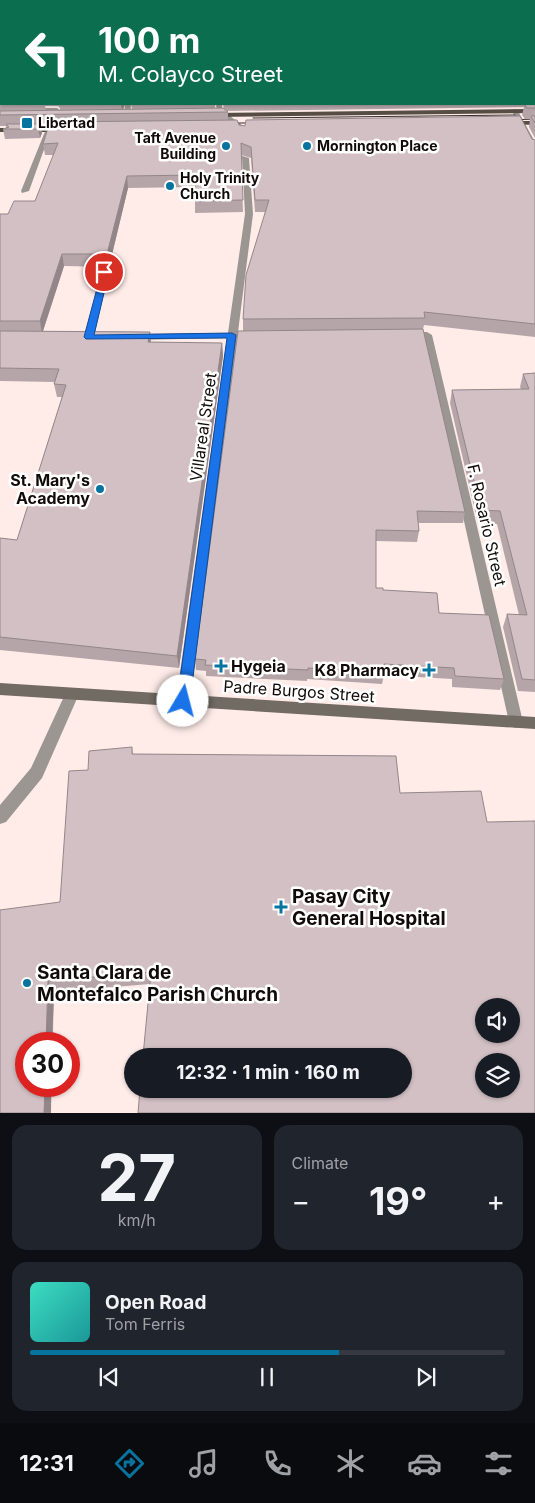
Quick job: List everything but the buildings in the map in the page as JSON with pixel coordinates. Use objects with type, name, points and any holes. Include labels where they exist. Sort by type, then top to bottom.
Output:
[{"type":"main road","points":[[204,116],[535,111]]},
{"type":"main road","points":[[36,113],[58,117]]},
{"type":"main road","points":[[117,116],[136,116]]},
{"type":"main road","points":[[502,123],[535,123]]},
{"type":"main road","points":[[232,127],[242,130],[251,127]]},
{"type":"main road","points":[[2,134],[74,130]]},
{"type":"street","points":[[127,116],[128,105]]},
{"type":"street","points":[[219,105],[219,111],[242,130]]},
{"type":"street","points":[[515,111],[535,149]]},
{"type":"street","points":[[25,191],[48,130]]},
{"type":"street","name":"Villareal Street","points":[[183,701],[250,214],[245,158]]},
{"type":"street","points":[[89,337],[104,272]]},
{"type":"street","points":[[127,337],[261,335]]},
{"type":"street","name":"F. Rosario Street","points":[[397,335],[427,335],[516,722]]},
{"type":"street","name":"Padre Burgos Street","points":[[0,690],[535,723]]},
{"type":"street","points":[[0,818],[37,774],[72,694]]},
{"type":"tram line","points":[[253,118],[515,115]]},
{"type":"tram line","points":[[507,120],[535,119]]},
{"type":"tram line","points":[[225,123],[260,123]]},
{"type":"place","name":"Libertad","points":[[27,123]]},
{"type":"place","name":"Taft Avenue Building","points":[[226,146]]},
{"type":"place","name":"Mornington Place","points":[[307,146]]},
{"type":"place","name":"Holy Trinity Church","points":[[170,186]]},
{"type":"place","name":"St. Mary's Academy","points":[[100,489]]},
{"type":"place","name":"Hygeia","points":[[221,666]]},
{"type":"place","name":"K8 Pharmacy","points":[[429,670]]},
{"type":"place","name":"Pasay City General Hospital","points":[[281,907]]},
{"type":"place","name":"Santa Clara de Montefalco Parish Church","points":[[27,983]]},
{"type":"route","points":[[104,272],[89,337],[232,335],[183,701]]}]
